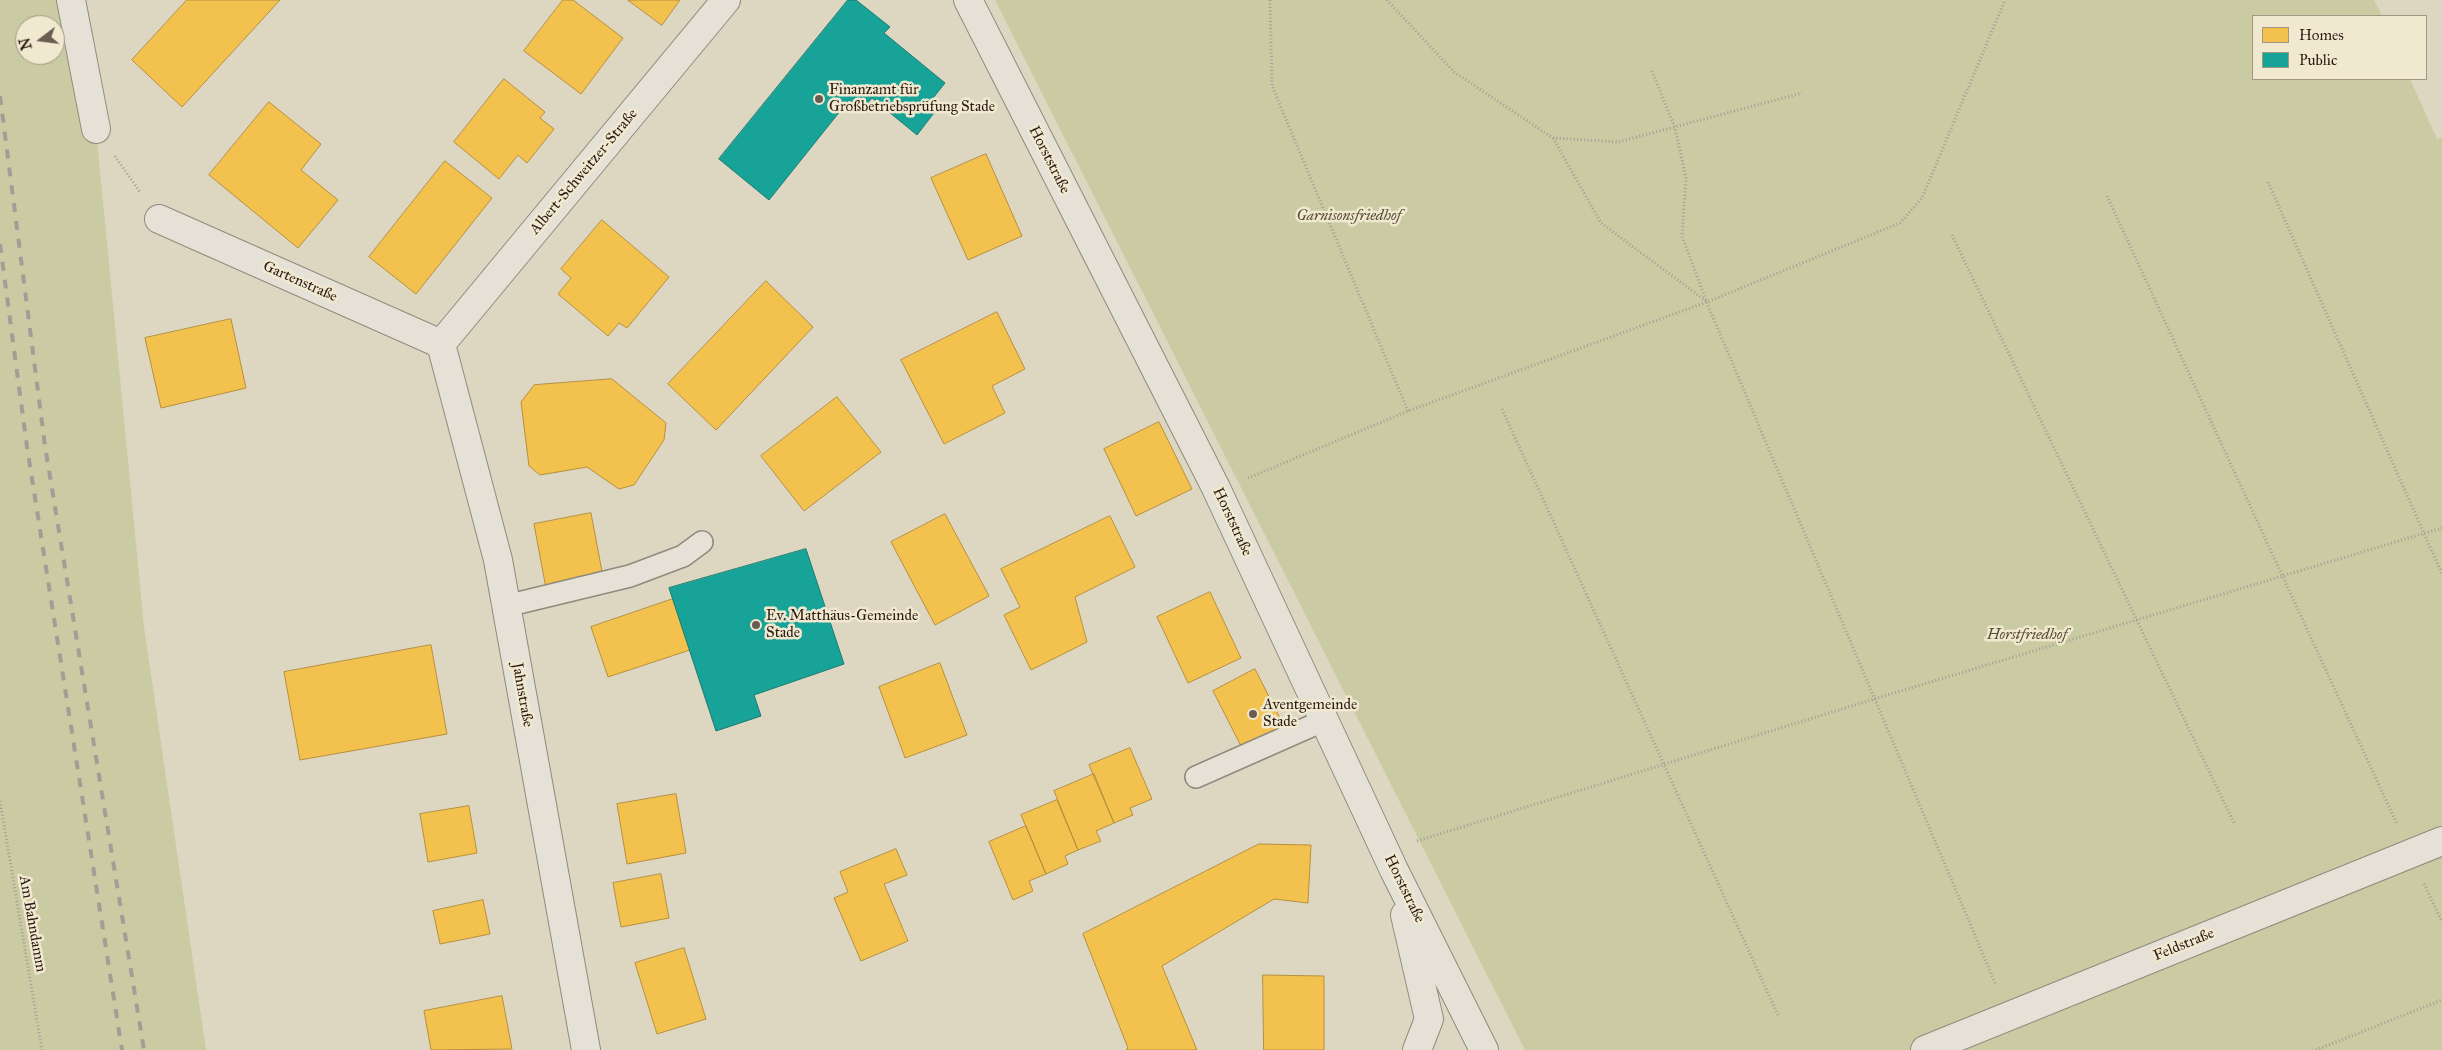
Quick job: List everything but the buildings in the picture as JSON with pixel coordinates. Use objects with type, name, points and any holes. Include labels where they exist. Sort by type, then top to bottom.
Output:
[{"type":"street","points":[[70,0],[96,129]]},
{"type":"street","name":"Albert-Schweitzer-Straße","points":[[441,344],[726,0]]},
{"type":"street","name":"Horststraße","points":[[968,0],[1216,488],[1390,860],[1484,1050]]},
{"type":"street","name":"Gartenstraße","points":[[159,219],[441,344]]},
{"type":"street","name":"Jahnstraße","points":[[441,344],[498,560],[586,1050]]},
{"type":"street","name":"Feldstraße","points":[[1926,1050],[2442,841]]},
{"type":"street","points":[[1390,860],[1429,1019],[1417,1050]]},
{"type":"lane","points":[[506,606],[630,576],[683,556],[702,542]]},
{"type":"lane","points":[[1196,777],[1326,720]]},
{"type":"path","points":[[1270,0],[1272,86],[1408,411]]},
{"type":"path","points":[[1387,0],[1454,72],[1553,138],[1601,223],[1707,302]]},
{"type":"path","points":[[1216,488],[1241,481],[1408,411],[1707,302],[1900,223],[1922,198],[2005,0]]},
{"type":"path","points":[[1652,71],[1676,128],[1686,178],[1682,236],[1707,302],[2009,1016]]},
{"type":"path","points":[[1553,138],[1618,142],[1802,93]]},
{"type":"path","points":[[96,129],[159,219]]},
{"type":"path","points":[[2268,182],[2442,574]]},
{"type":"path","points":[[2107,196],[2442,922]]},
{"type":"path","points":[[1952,235],[2138,619],[2235,825]]},
{"type":"path","points":[[1502,408],[1778,1015]]},
{"type":"path","points":[[1390,860],[1663,764],[2442,528]]},
{"type":"path","name":"Am Bahndamm","points":[[0,801],[42,1050]]},
{"type":"path","points":[[2316,1050],[2442,1000]]},
{"type":"green space","points":[[0,0],[71,0],[96,129],[144,627],[206,1050],[0,1050]]},
{"type":"green space","name":"Horstfriedhof","points":[[995,0],[2374,0],[2382,15],[2252,15],[2252,80],[2410,80],[2437,139],[2442,138],[2442,1050],[1525,1050]]},
{"type":"railway","points":[[0,96],[45,446],[144,1050]]},
{"type":"railway","points":[[0,244],[27,447],[122,1050]]},
{"type":"place","name":"Finanzamt für Großbetriebsprüfung Stade","points":[[819,99]]},
{"type":"place","name":"Ev. Matthäus-Gemeinde Stade","points":[[756,625]]},
{"type":"place","name":"Aventgemeinde Stade","points":[[1253,714]]},
{"type":"park label","name":"Garnisonsfriedhof","points":[[1349,216]]}]
